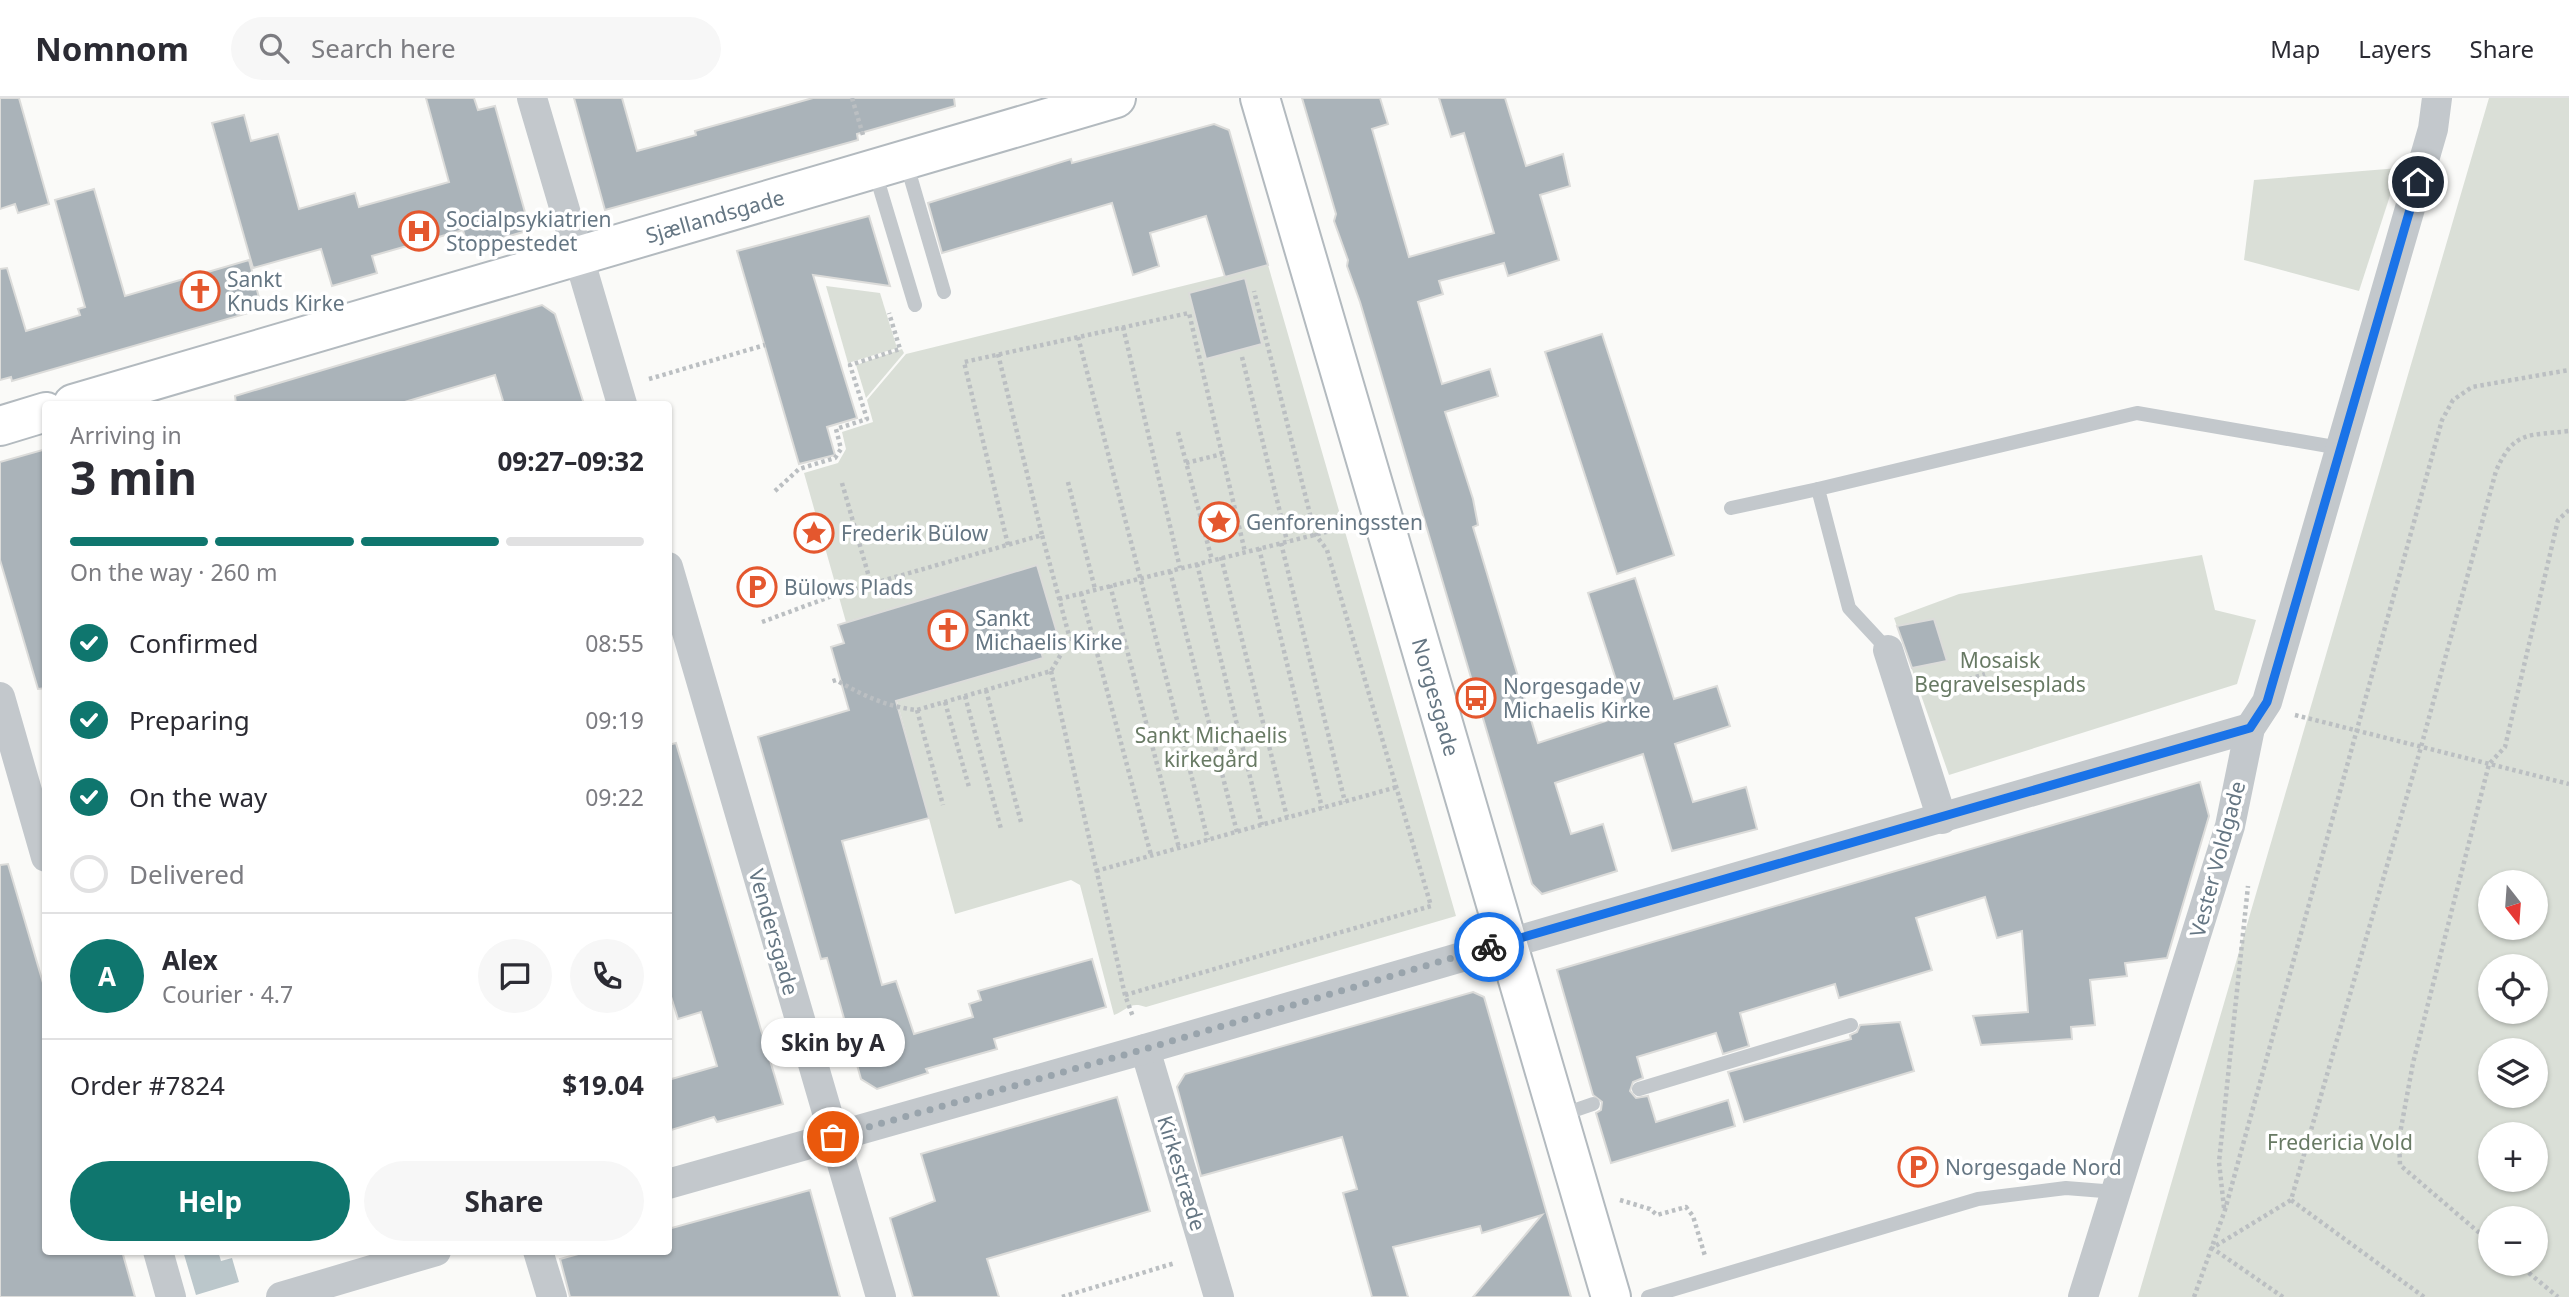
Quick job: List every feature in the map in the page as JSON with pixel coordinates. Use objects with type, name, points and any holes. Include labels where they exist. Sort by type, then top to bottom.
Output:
[{"type":"street","points":[[532,98],[621,401]]},
{"type":"street","name":"Sjællandsgade","points":[[83,401],[1116,98]]},
{"type":"street","name":"Norgesgade","points":[[1260,98],[1507,942],[1576,1110],[1585,1209],[1611,1297]]},
{"type":"street","name":"Vester Voldgade","points":[[2082,1297],[2230,826],[2250,728],[2267,702],[2433,129],[2437,98]]},
{"type":"street","points":[[0,426],[42,413]]},
{"type":"street","name":"Vendersgade","points":[[672,581],[881,1297]]},
{"type":"street","points":[[1888,650],[1942,819]]},
{"type":"street","points":[[0,697],[42,843]]},
{"type":"street","points":[[672,1183],[1145,1049],[2250,728]]},
{"type":"street","name":"Kirkestræde","points":[[1145,1049],[1219,1297]]},
{"type":"street","points":[[159,1255],[171,1297]]},
{"type":"street","points":[[281,1297],[423,1255]]},
{"type":"street","points":[[541,1259],[552,1297]]},
{"type":"lane","points":[[889,165],[944,292]]},
{"type":"lane","points":[[889,165],[915,304]]},
{"type":"lane","points":[[1731,508],[2137,413],[2340,448]]},
{"type":"lane","points":[[1818,489],[1849,608],[1888,650]]},
{"type":"lane","points":[[1639,1089],[1852,1025]]},
{"type":"lane","points":[[1647,1297],[1978,1199],[2066,1188],[2116,1192]]},
{"type":"path","points":[[1125,995],[1431,906],[1326,550],[1315,534],[1254,291]]},
{"type":"path","points":[[775,491],[799,469],[835,458],[841,449],[836,429],[867,419],[850,365],[900,349],[886,305]]},
{"type":"path","points":[[1008,545],[964,362],[1189,313],[1245,552]]},
{"type":"path","points":[[1123,327],[1180,568]]},
{"type":"path","points":[[1079,337],[1208,840]]},
{"type":"path","points":[[649,379],[765,345]]},
{"type":"path","points":[[830,682],[836,680],[860,694],[899,708],[917,710],[1051,671],[1070,639],[998,354]]},
{"type":"path","points":[[1242,357],[1345,802]]},
{"type":"path","points":[[2194,1297],[2225,1210],[2441,420],[2454,400],[2472,387],[2569,369]]},
{"type":"path","points":[[2212,1248],[2291,1200],[2421,747],[2496,471],[2506,448],[2524,436],[2569,430]]},
{"type":"path","points":[[1178,432],[1212,560]]},
{"type":"path","points":[[1186,463],[1222,454]]},
{"type":"path","points":[[1068,482],[1095,589]]},
{"type":"path","points":[[842,483],[871,584]]},
{"type":"path","points":[[2478,1232],[2400,1165],[2399,1139],[2413,1063],[2489,764],[2505,747],[2558,520],[2569,509]]},
{"type":"path","points":[[1059,598],[1383,517]]},
{"type":"path","points":[[762,622],[871,584],[1042,535]]},
{"type":"path","points":[[1259,548],[1322,808]]},
{"type":"path","points":[[1221,558],[1287,817]]},
{"type":"path","points":[[1197,564],[1262,825]]},
{"type":"path","points":[[1170,571],[1237,832]]},
{"type":"path","points":[[1110,585],[1179,848]]},
{"type":"path","points":[[1081,593],[1151,855]]},
{"type":"path","points":[[1051,671],[1125,995],[1145,1049]]},
{"type":"path","points":[[1904,700],[1985,674]]},
{"type":"path","points":[[986,690],[1021,822]]},
{"type":"path","points":[[965,696],[1001,829]]},
{"type":"path","points":[[945,702],[969,787]]},
{"type":"path","points":[[917,710],[943,805]]},
{"type":"path","points":[[2300,717],[2569,785]]},
{"type":"path","points":[[1096,871],[1396,787]]},
{"type":"path","points":[[2225,1210],[2219,1162],[2248,882]]},
{"type":"path","points":[[1585,1209],[1618,1200],[1650,1209],[1657,1215],[1686,1207],[1693,1216],[1712,1277]]},
{"type":"path","points":[[2291,1200],[2424,1297]]},
{"type":"path","points":[[2212,1248],[2283,1297]]},
{"type":"path","points":[[1062,1297],[1206,1254]]},
{"type":"path","points":[[2533,1276],[2558,1297]]},
{"type":"green space","name":"Fredericia Vold","points":[[2489,98],[2569,98],[2569,1297],[2138,1297]]},
{"type":"green space","points":[[2399,168],[2359,291],[2244,260],[2254,180]]},
{"type":"green space","name":"Sankt Michaelis kirkegård","points":[[1268,265],[1456,916],[1146,1007],[1133,1005],[1114,1015],[1080,885],[1071,880],[955,914],[897,701],[1043,658],[1038,642],[1058,636],[1037,565],[846,622],[804,473],[838,463],[846,449],[842,432],[873,422],[867,400],[906,354]]},
{"type":"green space","points":[[826,286],[880,293],[897,348],[848,363]]},
{"type":"green space","points":[[902,349],[904,353],[866,398],[856,365]]},
{"type":"green space","name":"Mosaisk Begravelsesplads","points":[[2202,555],[2215,610],[2256,620],[2237,684],[1949,775],[1894,618],[1959,594]]},
{"type":"shaded area","points":[[184,1255],[219,1255],[221,1261],[232,1258],[239,1282],[196,1295]]},
{"type":"building","points":[[0,98],[19,98],[49,204],[18,213],[15,204],[0,209]]},
{"type":"building","points":[[426,98],[474,98],[478,110],[495,106],[530,230],[468,248],[463,230],[372,256],[377,273],[332,286],[321,249],[253,268],[212,123],[244,115],[251,141],[278,134],[299,209],[355,193],[359,207],[449,182]]},
{"type":"building","points":[[574,98],[622,98],[637,151],[696,135],[695,131],[813,98],[954,98],[955,106],[857,134],[858,140],[605,210]]},
{"type":"building","points":[[1302,98],[1380,98],[1388,124],[1372,129],[1409,257],[1494,233],[1464,133],[1451,137],[1439,98],[1505,98],[1526,166],[1563,154],[1570,186],[1540,195],[1559,260],[1508,276],[1504,263],[1439,281],[1443,294],[1418,302],[1442,384],[1490,369],[1498,396],[1445,412],[1473,499],[1478,525],[1473,527],[1538,743],[1627,714],[1588,593],[1635,578],[1674,699],[1717,686],[1730,726],[1675,744],[1693,802],[1746,787],[1757,829],[1672,851],[1643,754],[1555,783],[1571,834],[1603,824],[1617,871],[1542,894],[1532,884],[1360,302],[1347,266],[1348,260],[1334,221],[1336,214]]},
{"type":"building","points":[[1214,124],[1229,130],[1268,265],[1225,277],[1206,216],[1150,233],[1159,266],[1133,275],[1112,203],[942,253],[928,203],[1071,159],[1072,163]]},
{"type":"building","points":[[94,189],[125,296],[249,260],[262,309],[12,381],[11,377],[0,380],[0,269],[7,268],[26,331],[80,315],[78,309],[85,307],[55,200]]},
{"type":"building","points":[[869,216],[890,286],[813,275],[857,418],[827,427],[835,455],[799,464],[737,251]]},
{"type":"building","points":[[1245,278],[1262,344],[1206,359],[1189,293]]},
{"type":"building","points":[[542,305],[555,314],[583,401],[503,401],[495,375],[408,401],[236,401],[235,396]]},
{"type":"building","points":[[1602,334],[1674,555],[1617,574],[1545,352]]},
{"type":"building","points":[[42,450],[42,688],[38,689],[0,560],[0,462]]},
{"type":"building","points":[[1037,565],[1058,636],[1038,642],[1043,658],[896,701],[929,818],[842,841],[882,985],[896,981],[914,1034],[973,1017],[969,1004],[981,1000],[978,991],[1092,959],[1106,1007],[994,1039],[997,1049],[926,1069],[928,1073],[877,1089],[861,1079],[827,958],[821,959],[758,737],[849,710],[831,647],[844,643],[838,625]]},
{"type":"building","points":[[1934,619],[1947,661],[1912,668],[1897,626]]},
{"type":"building","points":[[676,743],[783,1104],[717,1122],[714,1117],[672,1130],[672,1079],[717,1066],[701,1012],[678,1019],[672,1000],[672,744]]},
{"type":"building","points":[[2200,782],[2209,816],[2167,958],[2125,963],[2127,976],[2090,980],[2095,1025],[2071,1027],[2072,1039],[1981,1045],[1973,1016],[2028,1012],[2022,931],[1997,938],[1985,897],[1916,918],[1932,970],[1839,998],[1835,984],[1740,1013],[1749,1046],[1723,1054],[1716,1033],[1637,1057],[1643,1078],[1633,1082],[1630,1091],[1636,1098],[1648,1096],[1656,1122],[1728,1100],[1735,1126],[1611,1163],[1596,1113],[1601,1110],[1602,1102],[1593,1095],[1557,970]]},
{"type":"building","points":[[8,864],[42,979],[42,1255],[123,1255],[135,1297],[0,1297],[0,865]]},
{"type":"building","points":[[1473,992],[1484,997],[1571,1297],[1473,1297],[1542,1215],[1482,1233],[1480,1226],[1393,1247],[1408,1297],[1372,1297],[1343,1193],[1357,1189],[1342,1137],[1201,1176],[1177,1087],[1185,1074]]},
{"type":"building","points":[[1900,1022],[1914,1071],[1744,1122],[1728,1072],[1851,1039],[1850,1035],[1857,1032],[1860,1025]]},
{"type":"building","points":[[1117,1097],[1150,1211],[987,1259],[999,1297],[913,1297],[890,1218],[935,1201],[921,1154]]},
{"type":"building","points":[[810,1190],[840,1297],[570,1297],[560,1259],[574,1255],[672,1255],[672,1228]]},
{"type":"way so far","points":[[833,1137],[1145,1049],[1489,947]]},
{"type":"place","name":"Socialpsykiatrien Stoppestedet","points":[[419,231]]},
{"type":"place","name":"Sankt Knuds Kirke","points":[[200,291]]},
{"type":"place","name":"Genforeningssten","points":[[1219,522]]},
{"type":"place","name":"Frederik Bülow","points":[[814,533]]},
{"type":"place","name":"Bülows Plads","points":[[757,587]]},
{"type":"place","name":"Sankt Michaelis Kirke","points":[[948,630]]},
{"type":"place","name":"Norgesgade v Michaelis Kirke","points":[[1476,698]]},
{"type":"place","name":"Skin by A","points":[[833,1137]]},
{"type":"place","name":"Norgesgade Nord","points":[[1918,1167]]},
{"type":"route","points":[[1489,947],[1942,819],[2250,728],[2267,702],[2418,182]]}]
